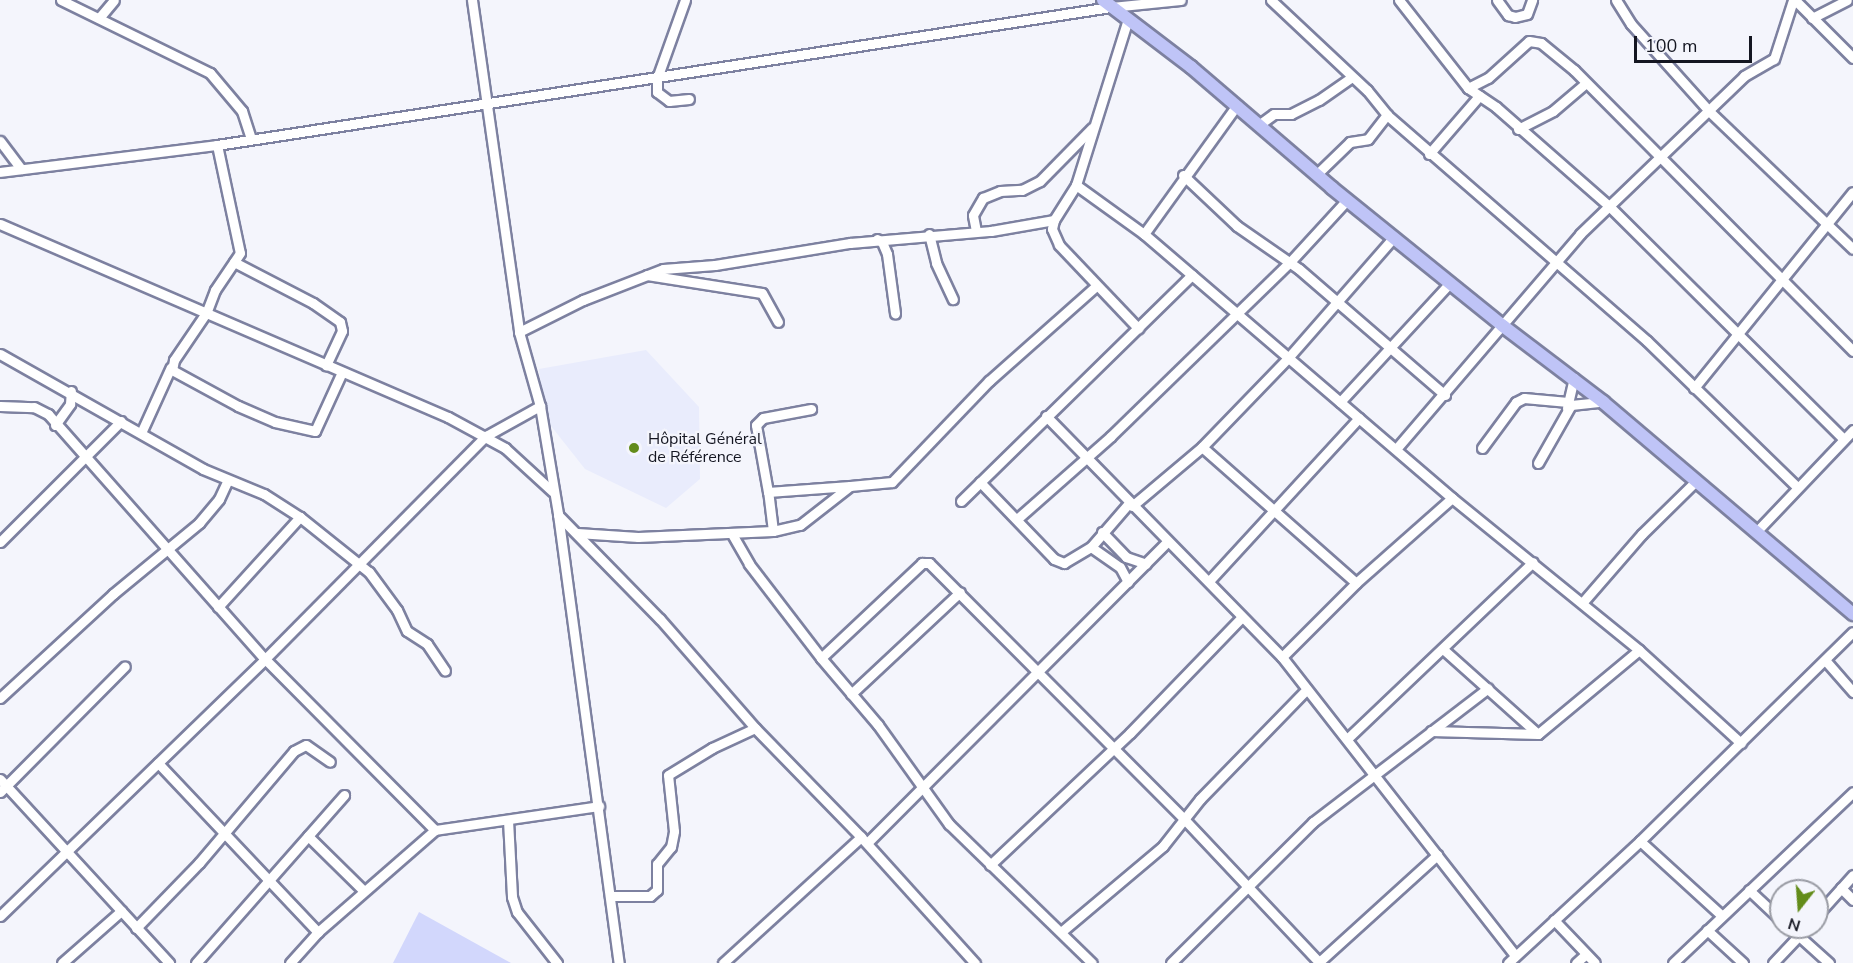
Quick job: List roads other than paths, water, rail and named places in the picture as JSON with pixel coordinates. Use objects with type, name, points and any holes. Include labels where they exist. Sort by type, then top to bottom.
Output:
[{"type":"main road","points":[[1107,4],[1237,105],[1347,200],[1503,326],[1574,378],[1853,614]]},
{"type":"street","points":[[61,0],[210,73],[242,111],[251,139]]},
{"type":"street","points":[[99,18],[114,0]]},
{"type":"street","points":[[471,0],[519,332],[540,406],[552,491],[558,514],[619,963]]},
{"type":"street","points":[[685,0],[657,78],[657,92],[669,101],[690,99]]},
{"type":"street","points":[[1,168],[21,169],[217,145],[486,102],[657,78],[1107,4],[1181,0]]},
{"type":"street","points":[[1271,0],[1352,77],[1387,115],[1647,341],[1797,487]]},
{"type":"street","points":[[1399,0],[1468,88],[1609,206],[1844,439]]},
{"type":"street","points":[[1497,0],[1508,15],[1515,17],[1527,14],[1532,0]]},
{"type":"street","points":[[1616,0],[1631,24],[1709,111],[1853,249]]},
{"type":"street","points":[[1395,449],[1445,395],[1555,263],[1609,206],[1744,76],[1774,59],[1783,23],[1794,0],[1853,58]]},
{"type":"street","points":[[1783,23],[1800,14],[1810,16],[1847,0]]},
{"type":"street","points":[[1128,19],[1076,185],[1054,220],[1052,229],[1059,245],[1138,328]]},
{"type":"street","points":[[1468,88],[1488,78],[1533,40],[1544,45],[1586,83],[1853,351]]},
{"type":"street","points":[[1260,124],[1274,114],[1291,114],[1352,77]]},
{"type":"street","points":[[1518,129],[1553,111],[1586,83]]},
{"type":"street","points":[[1430,154],[1479,96]]},
{"type":"street","points":[[1144,234],[1183,175],[1237,105]]},
{"type":"street","points":[[1317,174],[1350,142],[1368,139],[1387,115]]},
{"type":"street","points":[[976,231],[973,215],[983,198],[1000,191],[1022,190],[1040,181],[1094,125]]},
{"type":"street","points":[[0,141],[21,169]]},
{"type":"street","points":[[141,433],[171,367],[206,313],[215,290],[234,262],[239,243],[217,145]]},
{"type":"street","points":[[1183,175],[1237,226],[1290,262],[1445,395]]},
{"type":"street","points":[[1076,185],[1144,234],[1452,498],[1639,650],[1741,743]]},
{"type":"street","points":[[1694,388],[1853,192]]},
{"type":"street","points":[[1017,519],[1237,314],[1290,262],[1347,200]]},
{"type":"street","points":[[519,332],[548,315],[645,274],[877,240],[976,231],[1054,220]]},
{"type":"street","points":[[0,224],[326,366],[409,398],[486,436],[552,491]]},
{"type":"street","points":[[929,234],[936,263],[953,299]]},
{"type":"street","points":[[980,482],[1059,562],[1068,562],[1091,546],[1102,532],[1131,505],[1202,447],[1288,358],[1394,237]]},
{"type":"street","points":[[877,240],[882,242],[887,254],[895,313]]},
{"type":"street","points":[[234,262],[313,303],[340,322],[342,331],[326,366]]},
{"type":"street","points":[[645,274],[762,293],[778,322]]},
{"type":"street","points":[[961,501],[1192,275]]},
{"type":"street","points":[[1340,402],[1450,283]]},
{"type":"street","points":[[768,492],[886,484],[899,477],[972,398],[1096,286]]},
{"type":"street","points":[[0,354],[71,391],[141,433],[228,480],[264,494],[300,517],[369,572],[397,610],[407,631],[427,644],[446,671]]},
{"type":"street","points":[[171,367],[238,406],[275,422],[315,431],[342,372]]},
{"type":"street","points":[[1538,463],[1567,407],[1574,378]]},
{"type":"street","points":[[55,425],[69,404],[71,391]]},
{"type":"street","points":[[1482,448],[1516,402],[1524,398],[1567,407],[1576,402],[1603,402]]},
{"type":"street","points":[[0,406],[43,410],[265,659],[435,830]]},
{"type":"street","points":[[0,916],[67,854],[265,659],[486,436],[540,406]]},
{"type":"street","points":[[773,531],[756,425],[763,418],[811,409]]},
{"type":"street","points":[[1046,416],[1131,505],[1210,580],[1242,617],[1282,657],[1348,738],[1515,955]]},
{"type":"street","points":[[1210,580],[1359,418]]},
{"type":"street","points":[[0,543],[86,460],[121,421]]},
{"type":"street","points":[[1756,532],[1853,430]]},
{"type":"street","points":[[1202,447],[1274,508],[1356,583]]},
{"type":"street","points":[[0,698],[167,547],[199,523],[219,499],[228,480]]},
{"type":"street","points":[[1582,603],[1641,534],[1695,482]]},
{"type":"street","points":[[578,533],[638,537],[773,531],[800,525],[850,486]]},
{"type":"street","points":[[1282,657],[1356,583],[1452,498]]},
{"type":"street","points":[[558,514],[660,619],[755,728],[864,840],[975,963]]},
{"type":"street","points":[[218,607],[300,517]]},
{"type":"street","points":[[1102,532],[1126,557],[1146,564]]},
{"type":"street","points":[[732,534],[749,564],[821,658],[878,725],[920,787],[990,866],[1092,963]]},
{"type":"street","points":[[723,963],[864,840],[920,787],[1168,541]]},
{"type":"street","points":[[1091,546],[1120,567],[1128,582]]},
{"type":"street","points":[[1348,738],[1444,650],[1533,562]]},
{"type":"street","points":[[821,658],[922,563],[928,563],[960,592],[1112,749],[1185,820],[1318,963],[1437,855]]},
{"type":"street","points":[[850,694],[960,592]]},
{"type":"street","points":[[990,866],[1112,749],[1242,617]]},
{"type":"street","points":[[1508,963],[1640,841],[1853,632]]},
{"type":"street","points":[[1444,650],[1538,734]]},
{"type":"street","points":[[1431,731],[1538,734],[1639,650]]},
{"type":"street","points":[[1825,660],[1853,692]]},
{"type":"street","points":[[4,789],[125,666]]},
{"type":"street","points":[[1171,963],[1245,886],[1313,822],[1374,772],[1488,688]]},
{"type":"street","points":[[1061,933],[1163,846],[1214,784],[1307,689]]},
{"type":"street","points":[[610,896],[650,896],[657,890],[657,864],[671,848],[674,831],[668,775],[712,748],[755,728]]},
{"type":"street","points":[[136,928],[226,832],[302,745],[330,762]]},
{"type":"street","points":[[158,763],[226,832],[318,932]]},
{"type":"street","points":[[0,779],[4,789],[169,963]]},
{"type":"street","points":[[1673,963],[1853,792]]},
{"type":"street","points":[[196,963],[344,795]]},
{"type":"street","points":[[290,963],[318,932],[435,830],[599,807]]},
{"type":"street","points":[[508,820],[512,897],[517,912],[557,963]]},
{"type":"street","points":[[308,836],[364,891]]},
{"type":"street","points":[[1640,841],[1721,915]]},
{"type":"street","points":[[1829,902],[1853,875]]},
{"type":"street","points":[[1841,888],[1853,900]]},
{"type":"street","points":[[1749,890],[1769,909]]},
{"type":"street","points":[[62,963],[121,911]]},
{"type":"street","points":[[1554,920],[1595,963]]},
{"type":"street","points":[[1707,930],[1743,963]]},
{"type":"street","points":[[1773,963],[1796,939]]},
{"type":"street","points":[[1802,939],[1829,963]]},
{"type":"street","points":[[1576,963],[1586,954]]},
{"type":"place","name":"Hôpital Général de Référence","points":[[634,448]]}]
